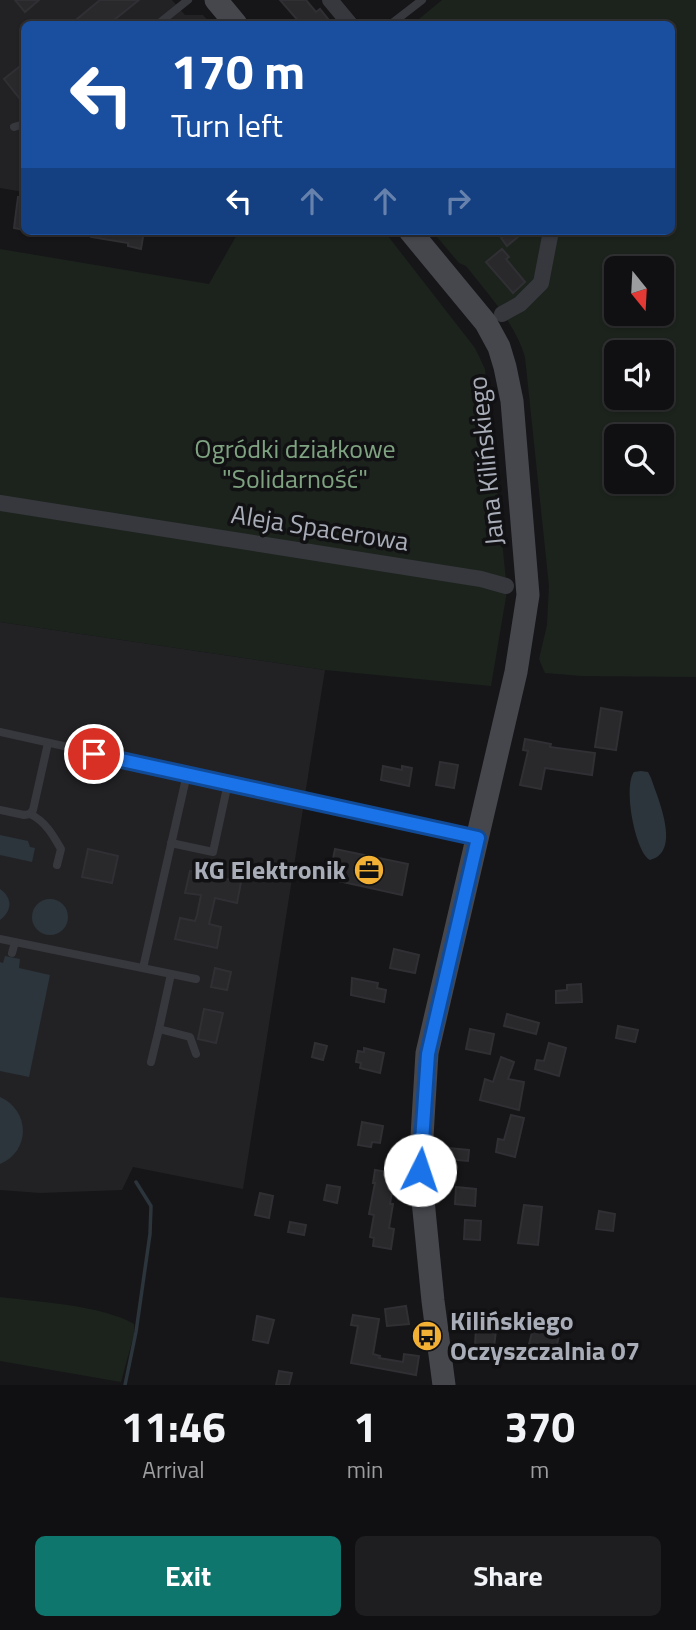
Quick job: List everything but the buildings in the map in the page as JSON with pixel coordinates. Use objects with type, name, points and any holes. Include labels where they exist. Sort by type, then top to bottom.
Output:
[{"type":"street","points":[[216,0],[234,21]]},
{"type":"street","points":[[330,0],[348,21]]},
{"type":"street","name":"Jana Kilińskiego","points":[[414,235],[494,318],[512,401],[516,585],[524,626],[516,672],[428,1054],[420,1170],[444,1385]]},
{"type":"street","points":[[494,318],[520,304],[541,283],[550,235]]},
{"type":"street","name":"Aleja Spacerowa","points":[[0,503],[516,585]]},
{"type":"lane","points":[[162,21],[188,0]]},
{"type":"lane","points":[[395,21],[422,0]]},
{"type":"lane","points":[[14,127],[21,125]]},
{"type":"lane","points":[[0,732],[478,838]]},
{"type":"lane","points":[[30,814],[48,743]]},
{"type":"lane","points":[[143,968],[187,774]]},
{"type":"lane","points":[[171,843],[213,852],[228,783]]},
{"type":"lane","points":[[0,810],[38,817],[61,849],[57,865]]},
{"type":"lane","points":[[0,939],[196,979]]},
{"type":"lane","points":[[12,953],[15,942]]},
{"type":"lane","points":[[151,1062],[171,974]]},
{"type":"lane","points":[[159,1029],[190,1037],[196,1054]]},
{"type":"shaded area","points":[[0,0],[172,0],[185,15],[203,15],[208,21],[21,21],[21,192],[0,188]]},
{"type":"shaded area","points":[[0,622],[325,670],[243,1189],[133,1167],[122,1190],[40,1193],[0,1190]]},
{"type":"shaded area","points":[[634,772],[648,772],[651,778],[665,824],[665,847],[660,855],[650,860],[635,832],[630,804],[631,779]]},
{"type":"shaded area","points":[[0,835],[28,841],[30,847],[35,848],[32,862],[0,855]]},
{"type":"shaded area","points":[[0,889],[9,900],[9,909],[0,920]]},
{"type":"shaded area","points":[[50,899],[63,904],[68,917],[63,930],[50,935],[37,930],[32,917],[37,904]]},
{"type":"shaded area","points":[[5,956],[20,959],[19,968],[50,975],[29,1077],[0,1071],[0,962],[3,963]]},
{"type":"shaded area","points":[[0,1097],[17,1111],[23,1130],[22,1141],[17,1150],[0,1164]]},
{"type":"green space","points":[[442,0],[696,0],[696,677],[545,673],[539,659],[547,625],[549,586],[525,357],[515,332],[466,266],[459,263],[435,235],[675,235],[675,21],[417,21]]},
{"type":"green space","name":"Ogródki działkowe \"Solidarność\"","points":[[237,235],[387,235],[475,348],[485,369],[507,591],[491,686],[325,670],[0,622],[0,249],[209,284]]},
{"type":"green space","points":[[0,1297],[87,1308],[134,1324],[134,1334],[121,1382],[0,1361]]},
{"type":"waterway","points":[[125,1385],[136,1332],[150,1234],[151,1206],[136,1182]]},
{"type":"place","name":"KG Elektronik","points":[[369,870]]},
{"type":"place","name":"Kilińskiego Oczyszczalnia 07","points":[[427,1336]]},
{"type":"route","points":[[94,754],[478,838],[428,1054],[420,1170]]}]
